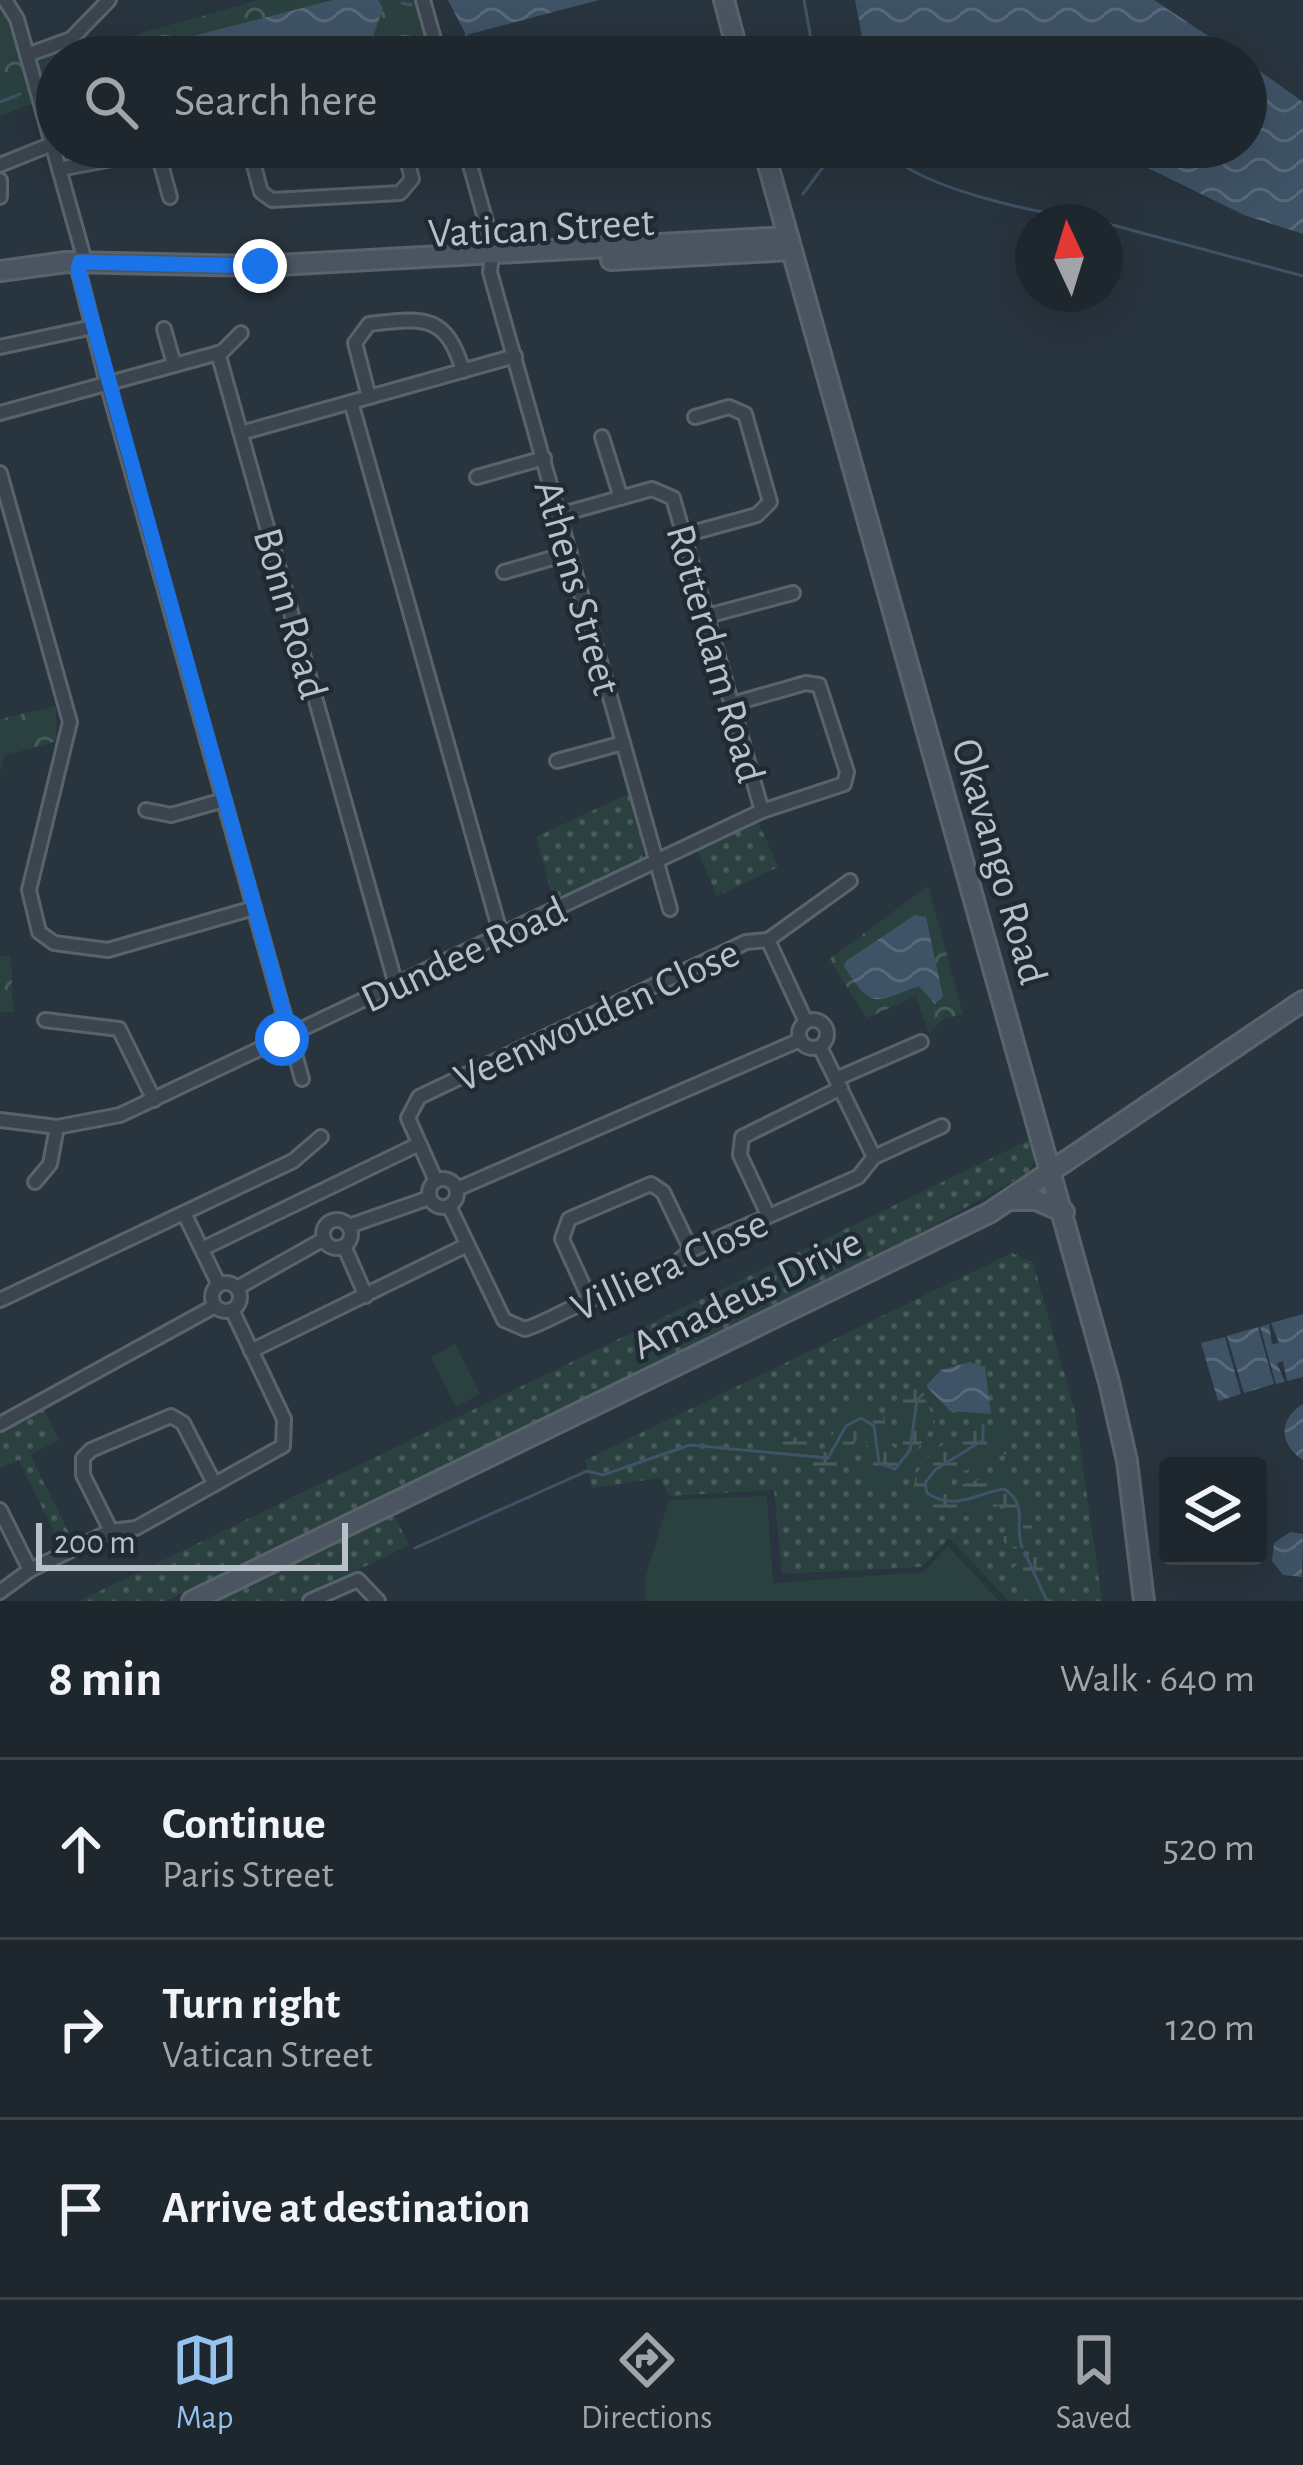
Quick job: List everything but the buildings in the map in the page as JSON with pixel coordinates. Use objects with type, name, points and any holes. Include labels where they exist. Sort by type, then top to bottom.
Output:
[{"type":"street","points":[[5,0],[36,87]]},
{"type":"street","points":[[73,36],[109,0]]},
{"type":"street","points":[[423,0],[434,36]]},
{"type":"street","points":[[724,0],[733,36]]},
{"type":"street","points":[[27,55],[36,52]]},
{"type":"street","points":[[0,165],[36,151]]},
{"type":"street","points":[[64,168],[59,169],[83,254],[80,262],[107,383],[302,1079]]},
{"type":"street","points":[[162,168],[170,196]]},
{"type":"street","points":[[255,168],[261,192],[272,200],[400,193],[412,178],[409,168]]},
{"type":"street","name":"Athens Street","points":[[470,168],[515,356],[670,909]]},
{"type":"street","name":"Okavango Road","points":[[769,168],[1064,1212],[1127,1461],[1144,1601]]},
{"type":"street","points":[[0,180],[0,197]]},
{"type":"street","name":"Vatican Street","points":[[0,271],[80,262],[295,265],[789,243]]},
{"type":"street","points":[[369,397],[356,343],[369,324],[433,322],[453,338],[463,371]]},
{"type":"street","points":[[0,347],[93,327]]},
{"type":"street","points":[[164,329],[174,364]]},
{"type":"street","points":[[0,413],[218,352],[241,333]]},
{"type":"street","name":"Bonn Road","points":[[218,352],[396,985]]},
{"type":"street","points":[[241,433],[515,356]]},
{"type":"street","points":[[351,402],[500,935]]},
{"type":"street","points":[[684,535],[757,515],[770,502],[746,414],[729,407],[695,417]]},
{"type":"street","points":[[602,437],[620,498]]},
{"type":"street","points":[[477,477],[544,458]]},
{"type":"street","points":[[0,473],[70,722],[29,890],[39,932],[53,943],[108,950],[254,908]]},
{"type":"street","name":"Rotterdam Road","points":[[559,515],[656,489],[668,492],[762,811],[656,862]]},
{"type":"street","points":[[504,572],[569,553]]},
{"type":"street","points":[[707,616],[793,593]]},
{"type":"street","points":[[732,704],[806,683],[819,685],[826,694],[846,781],[834,790],[762,811]]},
{"type":"street","points":[[557,761],[623,742]]},
{"type":"street","points":[[146,810],[171,815],[224,800]]},
{"type":"street","name":"Dundee Road","points":[[0,1120],[57,1126],[107,1119],[656,862]]},
{"type":"street","name":"Veenwouden Close","points":[[419,1144],[408,1118],[419,1096],[746,942],[768,940],[850,881]]},
{"type":"street","points":[[429,1198],[435,1205],[448,1206],[457,1189],[800,1040],[806,1022],[768,940]]},
{"type":"street","name":"Amadeus Drive","points":[[192,1601],[1012,1200],[1303,1001]]},
{"type":"street","points":[[45,1020],[119,1029],[154,1100]]},
{"type":"street","points":[[800,1040],[808,1048],[820,1047],[827,1038],[826,1027],[806,1022]]},
{"type":"street","points":[[767,1213],[740,1155],[742,1137],[921,1042]]},
{"type":"street","points":[[820,1047],[874,1157]]},
{"type":"street","points":[[35,1181],[50,1164],[57,1126]]},
{"type":"street","name":"Villiera Close","points":[[448,1206],[512,1327],[533,1327],[652,1278],[691,1250],[767,1213],[789,1210],[858,1177],[874,1157],[942,1126]]},
{"type":"street","points":[[0,1300],[293,1161],[321,1137]]},
{"type":"street","points":[[202,1250],[419,1144],[436,1181],[429,1198],[349,1226],[330,1221],[324,1239],[237,1288],[219,1285]]},
{"type":"street","points":[[436,1181],[448,1180],[457,1189]]},
{"type":"street","points":[[590,1300],[562,1239],[569,1219],[641,1184],[651,1184],[663,1192],[691,1250]]},
{"type":"street","points":[[1012,1200],[1036,1200],[1064,1212]]},
{"type":"street","points":[[184,1213],[219,1285]]},
{"type":"street","points":[[324,1239],[332,1247],[344,1246],[351,1238],[349,1226]]},
{"type":"street","points":[[251,1351],[467,1245]]},
{"type":"street","points":[[344,1246],[366,1295]]},
{"type":"street","points":[[215,1306],[212,1294],[219,1285]]},
{"type":"street","points":[[232,1310],[240,1298],[237,1288]]},
{"type":"street","points":[[0,1424],[215,1306],[232,1310]]},
{"type":"street","points":[[0,1592],[30,1570],[111,1531],[136,1528],[193,1498],[213,1481],[280,1449],[285,1441],[284,1419],[232,1310]]},
{"type":"street","points":[[111,1531],[82,1471],[83,1458],[91,1450],[174,1417],[185,1426],[213,1481]]},
{"type":"street","points":[[0,1510],[30,1570]]},
{"type":"street","points":[[310,1601],[355,1580],[370,1586],[378,1601]]},
{"type":"green space","points":[[259,0],[417,0],[427,36],[132,36]]},
{"type":"green space","points":[[0,4],[11,22],[34,103],[0,116]]},
{"type":"green space","points":[[56,706],[57,741],[4,756],[0,772],[0,719]]},
{"type":"green space","points":[[630,793],[645,845],[642,859],[554,903],[536,837]]},
{"type":"green space","points":[[757,819],[778,867],[717,896],[696,848]]},
{"type":"green space","points":[[928,886],[963,1014],[943,1019],[929,1033],[916,996],[867,1018],[829,959]]},
{"type":"green space","points":[[11,955],[13,1012],[0,1012],[0,957]]},
{"type":"green space","points":[[1031,1139],[1036,1158],[1028,1173],[889,1250],[166,1601],[79,1601]]},
{"type":"green space","points":[[1012,1253],[1033,1262],[1075,1411],[1102,1601],[1009,1601],[949,1538],[922,1567],[782,1574],[774,1490],[669,1496],[660,1478],[592,1488],[585,1460]]},
{"type":"green space","points":[[455,1344],[480,1394],[456,1407],[431,1357]]},
{"type":"green space","points":[[913,1388],[923,1394],[935,1422],[895,1484],[879,1486],[867,1477],[868,1444],[858,1436],[846,1462],[833,1469],[769,1461],[764,1445],[801,1436],[819,1452],[828,1449],[839,1416],[862,1403],[884,1415],[888,1443],[898,1450],[901,1441],[894,1404]]},
{"type":"green space","points":[[44,1410],[59,1440],[30,1455],[72,1539],[60,1544],[19,1460],[0,1468],[0,1433]]},
{"type":"green space","points":[[980,1426],[1002,1428],[1009,1439],[1006,1454],[952,1476],[952,1487],[1006,1472],[1015,1479],[1028,1495],[1033,1514],[1026,1546],[1015,1549],[1003,1542],[1008,1512],[1001,1505],[957,1519],[915,1509],[915,1479],[921,1467],[940,1447]]},
{"type":"green space","points":[[767,1496],[773,1583],[923,1572],[948,1546],[999,1601],[646,1601],[644,1582],[669,1500]]},
{"type":"green space","points":[[393,1513],[409,1545],[294,1601],[211,1601]]},
{"type":"green space","points":[[1040,1553],[1048,1593],[1038,1598],[1010,1570]]},
{"type":"water","points":[[333,0],[378,0],[383,8],[373,36],[193,36]]},
{"type":"water","points":[[448,0],[599,0],[466,35]]},
{"type":"water","points":[[855,0],[1154,0],[1208,36],[862,36]]},
{"type":"water","points":[[1267,76],[1303,102],[1303,234],[1244,215],[1148,168],[1267,168]]},
{"type":"water","points":[[915,915],[926,917],[943,997],[935,1004],[919,986],[882,999],[868,996],[844,966],[846,961]]},
{"type":"water","points":[[1303,1314],[1303,1377],[1287,1381],[1283,1361],[1277,1363],[1285,1382],[1276,1384],[1260,1327],[1269,1324],[1272,1344],[1279,1343],[1271,1323]]},
{"type":"water","points":[[1258,1327],[1274,1384],[1244,1393],[1227,1336]]},
{"type":"water","points":[[1225,1337],[1241,1394],[1218,1401],[1201,1343]]},
{"type":"water","points":[[970,1362],[985,1367],[991,1414],[950,1411],[926,1386],[941,1370]]},
{"type":"water","points":[[1303,1404],[1303,1460],[1289,1447],[1285,1432],[1289,1417]]},
{"type":"water","points":[[1290,1532],[1303,1534],[1302,1577],[1283,1575],[1272,1561],[1274,1543]]},
{"type":"waterway","points":[[804,0],[810,36]]},
{"type":"waterway","points":[[402,3],[411,5]]},
{"type":"waterway","points":[[0,102],[20,94]]},
{"type":"waterway","points":[[803,194],[822,168]]},
{"type":"waterway","points":[[910,168],[950,187],[1015,206]]},
{"type":"waterway","points":[[1123,228],[1303,276]]},
{"type":"waterway","points":[[415,1548],[587,1471],[603,1475],[690,1445],[828,1458],[846,1426],[861,1418],[874,1426],[879,1463],[895,1469],[910,1450],[917,1400],[923,1394]]},
{"type":"waterway","points":[[983,1425],[983,1440],[935,1470],[925,1483],[927,1493],[956,1501],[1004,1489],[1017,1502],[1022,1547]]},
{"type":"waterway","points":[[1025,1553],[1047,1601]]},
{"type":"route","points":[[260,266],[80,262],[78,269],[290,1035],[282,1039]]}]
